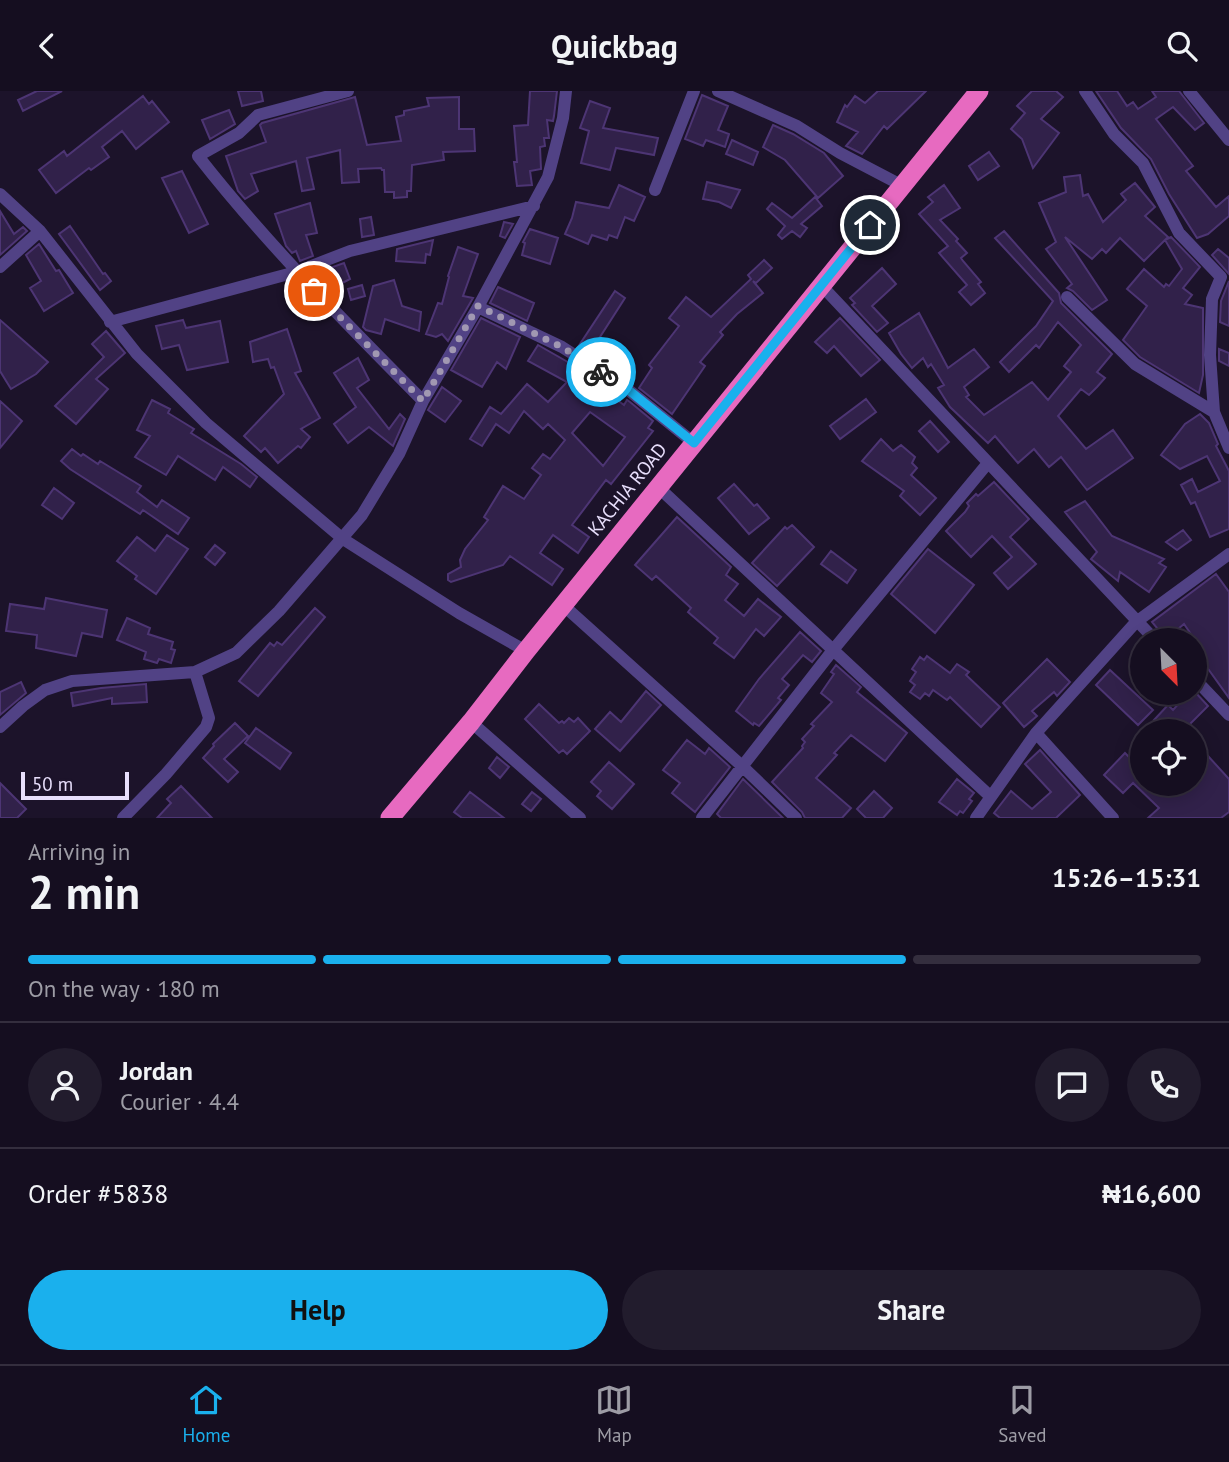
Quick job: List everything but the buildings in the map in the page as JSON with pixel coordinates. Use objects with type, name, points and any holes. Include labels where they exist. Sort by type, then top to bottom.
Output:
[{"type":"highway","name":"KACHIA ROAD","points":[[390,818],[471,722],[979,91]]},
{"type":"street","points":[[348,91],[258,115],[239,134],[198,156],[228,195],[296,272],[423,401]]},
{"type":"street","points":[[0,727],[45,690],[72,681],[195,673],[236,653],[279,611],[362,515],[398,454],[423,401],[548,177],[563,118],[566,91]]},
{"type":"street","points":[[655,190],[694,91]]},
{"type":"street","points":[[718,91],[797,126],[839,153],[903,185]]},
{"type":"street","points":[[1085,91],[1114,134],[1143,163],[1179,233],[1221,278],[1212,299],[1210,355],[1213,412],[1229,448]]},
{"type":"street","points":[[1189,91],[1229,140]]},
{"type":"street","points":[[0,194],[40,231],[137,354],[206,423],[342,539],[459,613],[526,651]]},
{"type":"street","points":[[110,322],[296,272],[350,251],[534,205]]},
{"type":"street","points":[[0,267],[40,231]]},
{"type":"street","points":[[821,285],[1142,628]]},
{"type":"street","points":[[1067,297],[1135,364],[1213,412]]},
{"type":"street","points":[[478,306],[562,347],[626,388],[694,443]]},
{"type":"street","points":[[702,818],[833,650],[988,463]]},
{"type":"street","points":[[658,487],[991,797]]},
{"type":"street","points":[[976,818],[1036,733],[1136,622],[1229,554]]},
{"type":"street","points":[[563,605],[796,818]]},
{"type":"street","points":[[123,818],[166,774],[206,727],[209,718],[195,673]]},
{"type":"street","points":[[1208,693],[1229,715]]},
{"type":"street","points":[[471,722],[580,818]]},
{"type":"street","points":[[1036,733],[1113,818]]},
{"type":"way so far","points":[[314,291],[423,401],[478,306],[562,347],[601,372]]},
{"type":"route","points":[[601,372],[626,388],[694,443],[870,225]]}]
